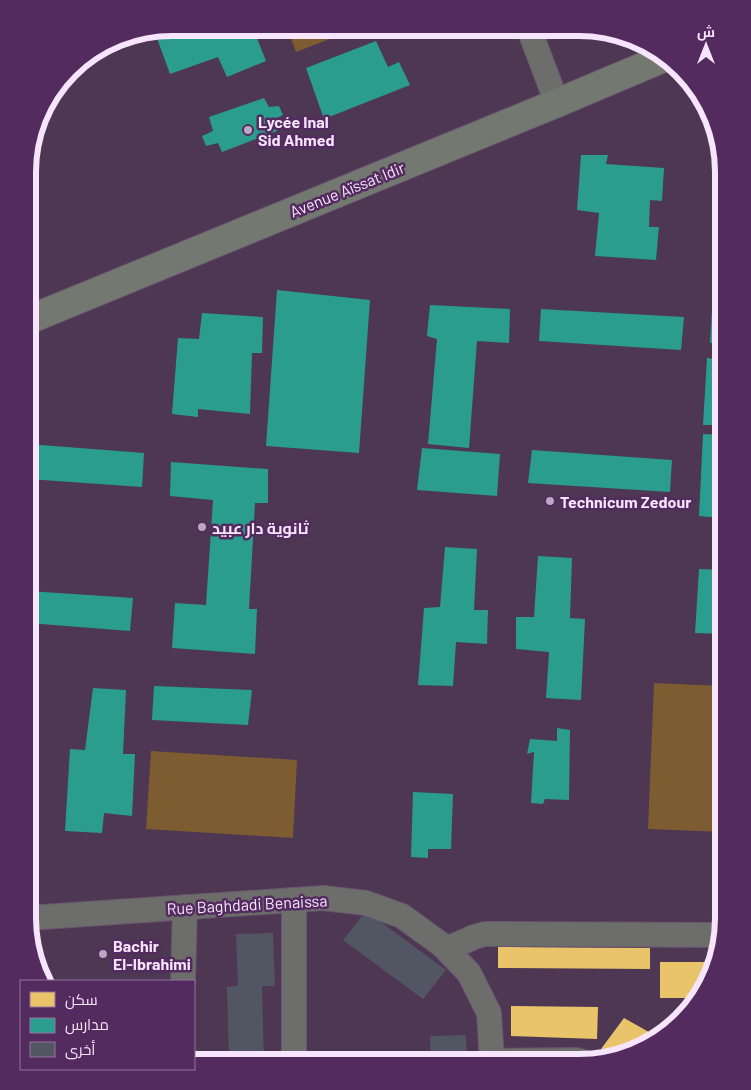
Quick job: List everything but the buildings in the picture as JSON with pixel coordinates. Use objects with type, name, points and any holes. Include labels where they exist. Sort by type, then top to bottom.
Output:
[{"type":"main road","name":"Avenue Aïssat Idir","points":[[36,317],[657,61]]},
{"type":"street","points":[[532,36],[557,103]]},
{"type":"street","name":"Rue Baghdadi Benaissa","points":[[36,917],[323,898],[366,903],[402,916],[446,949],[469,973],[489,1013],[492,1054]]},
{"type":"street","points":[[294,900],[294,1054]]},
{"type":"street","points":[[183,980],[185,907]]},
{"type":"street","points":[[446,949],[485,934],[713,935]]},
{"type":"shaded area","points":[[290,36],[337,36],[296,52]]},
{"type":"shaded area","points":[[654,683],[714,686],[714,832],[648,829]]},
{"type":"shaded area","points":[[151,751],[297,760],[293,838],[146,829]]},
{"type":"place","name":"Lycée Inal Sid Ahmed","points":[[248,130]]},
{"type":"place","name":"Technicum Zedour","points":[[550,501]]},
{"type":"place","name":"ثانوية دار عبيد","points":[[202,527]]},
{"type":"place","name":"Bachir El-Ibrahimi","points":[[103,954]]}]
